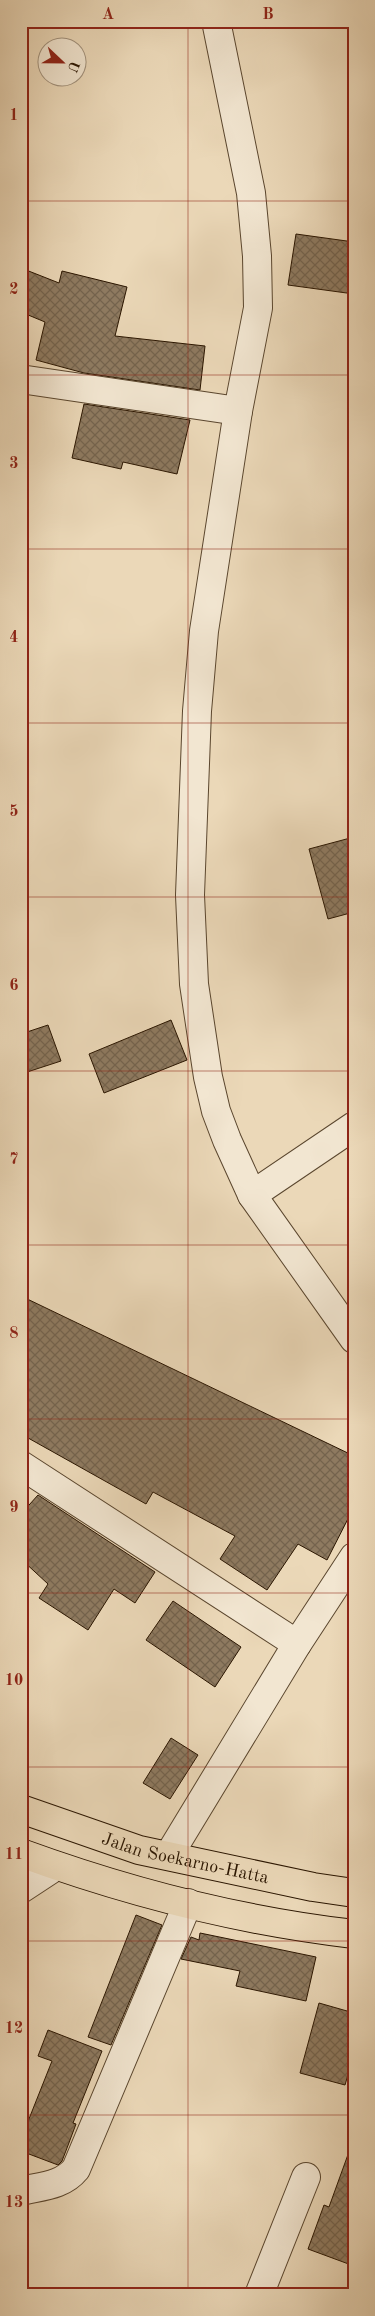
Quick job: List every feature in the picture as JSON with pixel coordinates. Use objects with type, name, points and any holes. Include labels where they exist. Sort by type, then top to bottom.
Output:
[{"type":"main road","name":"Jalan Soekarno-Hatta","points":[[21,1809],[139,1850],[354,1894]]},
{"type":"main road","points":[[124,1885],[139,1850]]},
{"type":"main road","points":[[21,1853],[56,1866],[188,1903],[298,1928],[354,1934]]},
{"type":"street","points":[[216,21],[251,193],[258,256],[258,308],[238,411],[204,631],[197,711],[190,895],[194,984],[208,1077],[216,1111],[252,1195],[354,1339]]},
{"type":"street","points":[[27,380],[238,411]]},
{"type":"street","points":[[252,1195],[354,1126]]},
{"type":"street","points":[[21,1465],[297,1644]]},
{"type":"street","points":[[169,1855],[297,1644],[354,1557]]},
{"type":"street","points":[[21,1888],[56,1866]]},
{"type":"street","points":[[21,2191],[59,2182],[68,2178],[76,2169],[188,1903]]},
{"type":"street","points":[[259,2295],[306,2177]]},
{"type":"building","points":[[296,234],[354,242],[354,294],[288,285]]},
{"type":"building","points":[[21,268],[59,283],[62,271],[127,287],[115,336],[205,346],[200,390],[84,373],[36,360],[45,322],[21,312]]},
{"type":"building","points":[[84,404],[190,420],[177,474],[123,462],[121,469],[72,458]]},
{"type":"building","points":[[354,837],[354,912],[328,919],[309,849]]},
{"type":"building","points":[[171,1020],[187,1060],[104,1093],[89,1054]]},
{"type":"building","points":[[48,1025],[61,1061],[21,1074],[21,1034]]},
{"type":"building","points":[[21,1296],[354,1456],[354,1507],[327,1560],[298,1544],[267,1590],[220,1559],[235,1536],[153,1492],[146,1504],[21,1434]]},
{"type":"building","points":[[38,1495],[155,1572],[135,1603],[114,1589],[88,1630],[39,1598],[48,1584],[21,1559],[21,1514]]},
{"type":"building","points":[[173,1601],[241,1647],[215,1687],[146,1640]]},
{"type":"building","points":[[171,1738],[198,1755],[170,1799],[143,1783]]},
{"type":"building","points":[[136,1915],[162,1925],[111,2045],[88,2037]]},
{"type":"building","points":[[200,1933],[316,1957],[306,2001],[236,1986],[240,1971],[181,1959],[191,1937],[199,1940]]},
{"type":"building","points":[[319,2003],[354,2013],[354,2054],[345,2085],[300,2073]]},
{"type":"building","points":[[48,2030],[102,2051],[73,2123],[76,2124],[62,2161],[58,2165],[21,2151],[21,2139],[52,2061],[38,2056]]},
{"type":"building","points":[[350,2149],[354,2150],[354,2266],[308,2249],[324,2205],[329,2207]]}]
